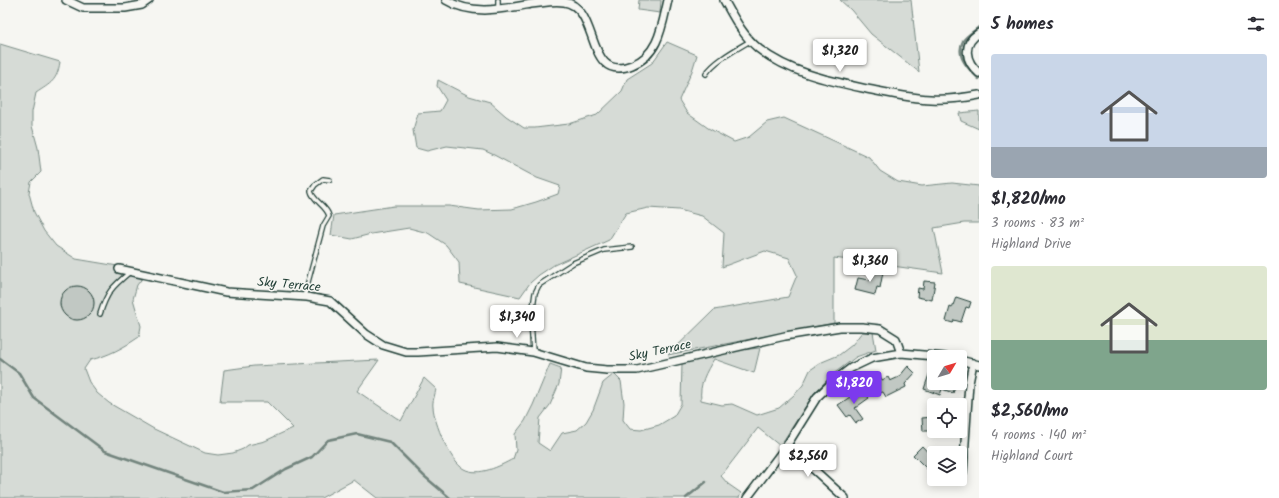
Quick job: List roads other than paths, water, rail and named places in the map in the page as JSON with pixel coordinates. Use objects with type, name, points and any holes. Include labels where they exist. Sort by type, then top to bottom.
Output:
[{"type":"street","points":[[66,0],[83,8],[125,8],[142,5],[149,0]]},
{"type":"street","points":[[446,0],[452,4],[468,9],[498,10],[555,1],[568,3],[579,10],[584,17],[598,53],[604,62],[611,68],[619,69],[641,62],[649,54],[660,36],[668,0]]},
{"type":"street","points":[[724,0],[745,36],[760,50],[783,64],[807,74],[856,87],[930,99],[956,99],[979,95]]},
{"type":"street","points":[[979,33],[971,39],[967,53],[969,62],[979,73]]},
{"type":"street","name":"Sky Terrace","points":[[119,269],[226,292],[304,297],[330,301],[366,334],[383,345],[406,352],[497,347],[533,352],[586,368],[637,370],[785,336],[840,327],[862,326],[880,329],[896,339],[902,353]]},
{"type":"street","points":[[747,498],[787,445],[817,397],[850,368],[872,358],[902,353],[927,355]]},
{"type":"street","points":[[965,446],[969,383],[976,364]]},
{"type":"street","points":[[787,445],[845,498]]},
{"type":"lane","points":[[498,0],[498,10]]},
{"type":"lane","points":[[706,74],[714,66],[750,41]]},
{"type":"lane","points":[[304,297],[323,226],[330,216],[324,206],[312,194],[311,191],[315,185],[323,179],[330,180]]},
{"type":"lane","points":[[533,352],[531,321],[535,293],[539,285],[573,263],[604,250],[632,247]]},
{"type":"lane","points":[[100,314],[104,300],[110,290],[131,272]]},
{"type":"waterway","points":[[979,27],[964,39],[961,47],[964,62],[979,79]]},
{"type":"waterway","points":[[0,359],[19,373],[34,398],[105,451],[223,492],[253,490],[286,469],[312,457],[328,440],[357,434],[390,442],[424,476],[450,498]]},
{"type":"waterway","points":[[686,498],[706,482]]}]
